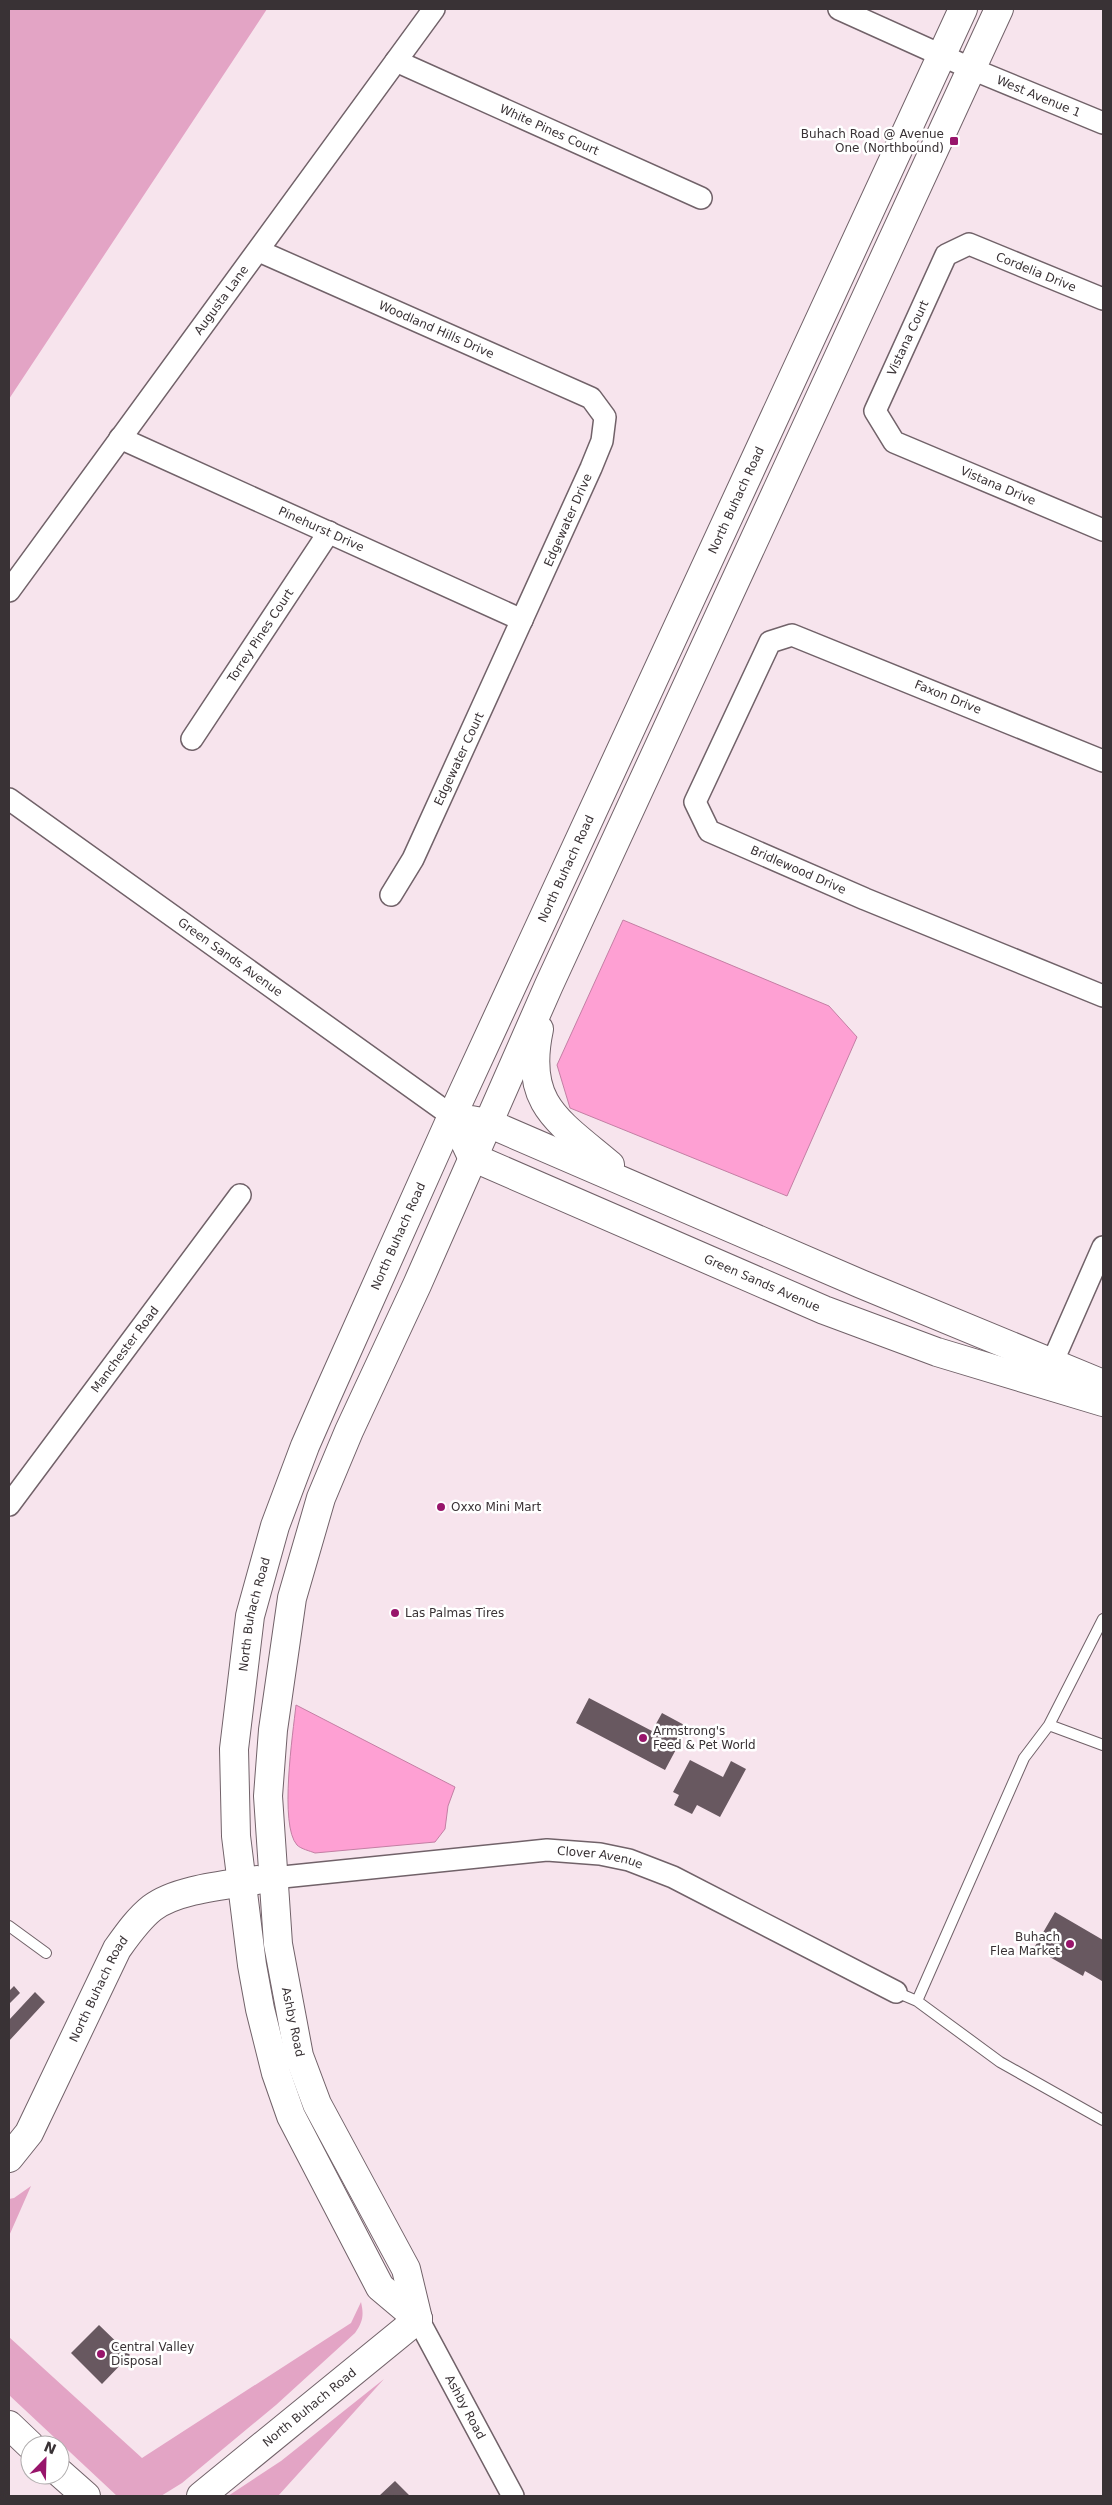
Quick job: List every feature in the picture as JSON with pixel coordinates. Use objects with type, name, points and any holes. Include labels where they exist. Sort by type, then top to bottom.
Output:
[{"type":"main road","name":"North Buhach Road","points":[[234,1749],[250,1616],[275,1526],[304,1446],[452,1116],[963,9]]},
{"type":"main road","points":[[321,1498],[549,985],[999,9]]},
{"type":"main road","points":[[549,985],[534,1065],[535,1079],[542,1101],[559,1122],[632,1183]]},
{"type":"main road","name":"Green Sands Avenue","points":[[452,1116],[488,1123],[632,1183],[861,1284],[1103,1384]]},
{"type":"main road","name":"Green Sands Avenue","points":[[452,1116],[472,1157],[824,1310],[937,1352],[1103,1402]]},
{"type":"main road","points":[[321,1498],[312,1483],[313,1474],[330,1428],[326,1398]]},
{"type":"main road","name":"Ashby Road","points":[[321,1498],[292,1598],[273,1730],[268,1796],[278,1944],[297,2046],[317,2104],[406,2269],[418,2319]]},
{"type":"main road","name":"Ashby Road","points":[[234,1749],[236,1836],[240,1883],[260,2009],[276,2073],[291,2116],[380,2287],[418,2319]]},
{"type":"main road","name":"North Buhach Road","points":[[9,2158],[29,2133],[117,1949],[133,1927],[152,1908],[175,1896],[273,1878]]},
{"type":"main road","points":[[291,2116],[317,2104]]},
{"type":"main road","name":"North Buhach Road","points":[[200,2496],[418,2319]]},
{"type":"main road","points":[[9,2425],[20,2435]]},
{"type":"main road","points":[[70,2482],[86,2496]]},
{"type":"street","name":"Augusta Lane","points":[[9,591],[434,9]]},
{"type":"street","name":"West Avenue 1","points":[[839,9],[972,69],[1103,123]]},
{"type":"street","name":"White Pines Court","points":[[396,61],[701,198]]},
{"type":"street","name":"Cordelia Drive","points":[[969,244],[1103,299]]},
{"type":"street","name":"Vistana Court","points":[[894,442],[875,411],[946,255],[969,244]]},
{"type":"street","name":"Woodland Hills Drive","points":[[259,250],[591,398],[605,417]]},
{"type":"street","name":"Edgewater Drive","points":[[522,620],[591,468],[602,441],[605,417]]},
{"type":"street","name":"Pinehurst Drive","points":[[120,438],[522,620]]},
{"type":"street","name":"Vistana Drive","points":[[894,442],[1103,530]]},
{"type":"street","name":"Torrey Pines Court","points":[[192,739],[329,532]]},
{"type":"street","name":"Edgewater Court","points":[[391,895],[413,858],[522,620]]},
{"type":"street","name":"Faxon Drive","points":[[792,635],[1103,761]]},
{"type":"street","name":"Bridlewood Drive","points":[[792,635],[770,642],[695,802],[709,831],[865,899],[1103,996]]},
{"type":"street","name":"Green Sands Avenue","points":[[9,799],[452,1116]]},
{"type":"street","name":"Manchester Road","points":[[9,1505],[240,1196]]},
{"type":"street","points":[[1052,1363],[1103,1246]]},
{"type":"street","name":"Clover Avenue","points":[[273,1878],[547,1850],[600,1854],[629,1860],[673,1876],[896,1992]]},
{"type":"street","name":"Ashby Road","points":[[418,2319],[513,2496]]},
{"type":"lane","points":[[917,2001],[1024,1758],[1048,1725],[1103,1619]]},
{"type":"lane","points":[[1048,1725],[1103,1745]]},
{"type":"lane","points":[[9,1926],[46,1953]]},
{"type":"lane","points":[[896,1992],[917,2001],[1000,2062],[1103,2120]]},
{"type":"shaded area","points":[[9,9],[267,9],[9,399]]},
{"type":"shaded area","points":[[623,920],[829,1006],[857,1037],[787,1196],[570,1108],[557,1065]]},
{"type":"shaded area","points":[[296,1705],[455,1787],[448,1806],[445,1829],[435,1842],[315,1853],[297,1845],[292,1834],[289,1819],[288,1799],[290,1756]]},
{"type":"shaded area","points":[[31,2186],[9,2236],[9,2199],[14,2198]]},
{"type":"shaded area","points":[[361,2302],[362,2318],[355,2333],[276,2405],[182,2483],[161,2496],[117,2496],[70,2452],[70,2435],[52,2435],[9,2395],[9,2337],[142,2458],[351,2323]]},
{"type":"shaded area","points":[[384,2379],[278,2496],[228,2496],[281,2461]]},
{"type":"building","name":"Armstrong's Feed & Pet World","points":[[589,1698],[652,1731],[662,1713],[688,1727],[665,1770],[576,1723]]},
{"type":"building","points":[[690,1760],[723,1777],[731,1761],[746,1769],[720,1817],[697,1805],[692,1814],[674,1805],[679,1795],[673,1792]]},
{"type":"building","name":"Buhach Flea Market","points":[[1055,1912],[1103,1940],[1102,1981],[1085,1971],[1083,1976],[1034,1948]]},
{"type":"building","points":[[14,1986],[20,1993],[9,2004],[9,1991]]},
{"type":"building","points":[[35,1992],[45,2002],[9,2041],[9,2020]]},
{"type":"building","name":"Central Valley Disposal","points":[[99,2325],[130,2355],[102,2384],[71,2353]]},
{"type":"building","points":[[395,2481],[410,2496],[379,2496]]},
{"type":"place","name":"Buhach Road @ Avenue One (Northbound)","points":[[954,141]]},
{"type":"place","name":"Oxxo Mini Mart","points":[[441,1507]]},
{"type":"place","name":"Las Palmas Tires","points":[[395,1613]]},
{"type":"place","name":"Armstrong's Feed & Pet World","points":[[643,1738]]},
{"type":"place","name":"Buhach Flea Market","points":[[1070,1944]]},
{"type":"place","name":"Central Valley Disposal","points":[[101,2354]]}]
